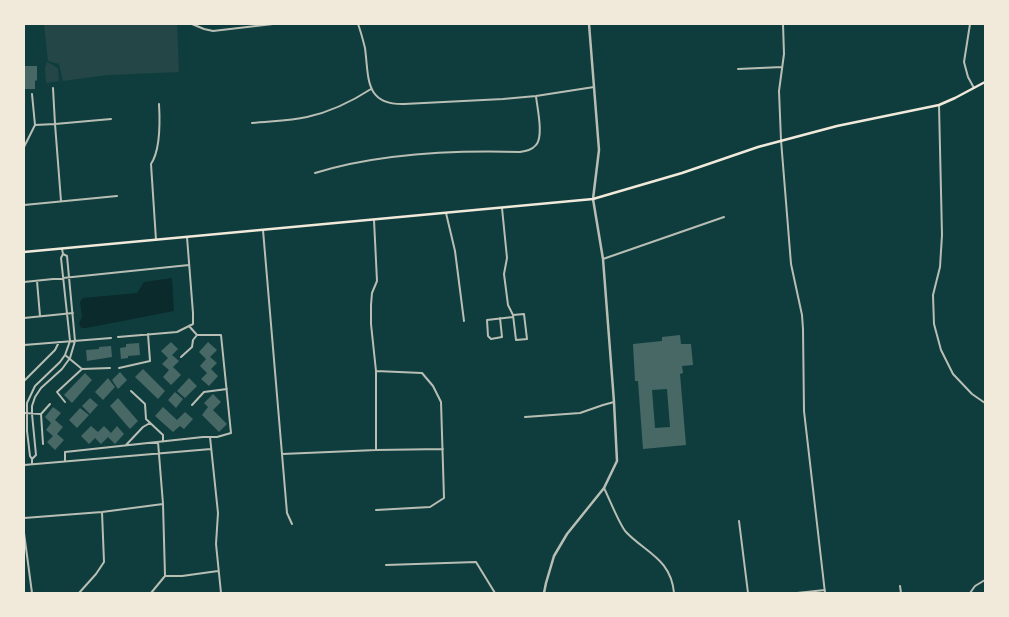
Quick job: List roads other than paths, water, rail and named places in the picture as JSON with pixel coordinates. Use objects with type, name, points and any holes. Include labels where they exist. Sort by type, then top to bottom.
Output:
[{"type":"main road","points":[[24,252],[593,199],[639,186],[781,140],[837,126],[939,105],[956,98],[985,82]]},
{"type":"street","points":[[192,24],[213,31],[273,24]]},
{"type":"street","points":[[358,24],[365,49],[368,79],[371,89],[379,99],[394,104],[536,96],[594,87]]},
{"type":"street","points":[[544,593],[554,556],[567,534],[604,488],[617,461],[603,259],[593,199],[599,150],[589,24]]},
{"type":"street","points":[[783,24],[784,41],[779,91],[790,264],[804,329],[804,411],[825,593]]},
{"type":"street","points":[[970,24],[964,62],[968,77],[974,88]]},
{"type":"street","points":[[738,69],[782,67]]},
{"type":"street","points":[[52,88],[61,201]]},
{"type":"street","points":[[252,123],[306,117],[331,110],[349,103],[371,89]]},
{"type":"street","points":[[24,147],[35,125],[32,94]]},
{"type":"street","points":[[315,173],[330,168],[409,155],[459,152],[529,151],[536,146],[539,141],[540,133],[536,96]]},
{"type":"street","points":[[156,240],[151,164],[157,154],[159,104]]},
{"type":"street","points":[[939,105],[942,235],[940,267],[933,295],[934,324],[941,350],[953,374],[972,394],[985,403]]},
{"type":"street","points":[[35,125],[111,119]]},
{"type":"street","points":[[24,204],[117,196]]},
{"type":"street","points":[[500,318],[502,337],[490,339],[488,336],[487,320],[500,318],[513,316],[524,314],[527,339],[516,340],[513,316],[508,305],[504,274],[507,258],[502,208]]},
{"type":"street","points":[[446,213],[455,250],[464,321]]},
{"type":"street","points":[[603,259],[724,217]]},
{"type":"street","points":[[374,220],[378,281],[372,293],[371,324],[376,370],[376,450]]},
{"type":"street","points":[[263,230],[287,513],[292,524]]},
{"type":"street","points":[[118,337],[177,332],[192,324],[193,313],[186,237]]},
{"type":"street","points":[[32,464],[25,413],[27,403],[35,386],[60,362],[65,355],[70,341],[62,249]]},
{"type":"street","points":[[32,459],[36,455],[32,414],[35,398],[41,388],[62,369],[70,358],[75,341],[70,276],[67,256],[63,254]]},
{"type":"street","points":[[24,282],[70,276],[189,265]]},
{"type":"street","points":[[37,281],[40,316]]},
{"type":"street","points":[[24,318],[73,313]]},
{"type":"street","points":[[65,461],[65,452],[217,437],[231,433],[221,335],[197,335],[189,326]]},
{"type":"street","points":[[119,368],[150,362],[148,334]]},
{"type":"street","points":[[181,358],[192,347],[193,340],[197,335]]},
{"type":"street","points":[[24,344],[111,338]]},
{"type":"street","points":[[24,381],[55,350],[59,342]]},
{"type":"street","points":[[65,355],[82,369]]},
{"type":"street","points":[[65,402],[57,392],[82,369],[110,368]]},
{"type":"street","points":[[376,370],[422,373],[433,386],[441,402],[444,498],[430,507],[376,510]]},
{"type":"street","points":[[192,405],[204,392],[227,389]]},
{"type":"street","points":[[131,391],[145,404],[146,419],[163,435],[163,442]]},
{"type":"street","points":[[525,417],[580,413],[614,402]]},
{"type":"street","points":[[43,444],[41,414],[50,404]]},
{"type":"street","points":[[25,413],[41,414]]},
{"type":"street","points":[[126,445],[143,427],[150,423]]},
{"type":"street","points":[[210,437],[218,513],[216,544],[221,593]]},
{"type":"street","points":[[151,593],[165,576],[163,504],[158,442]]},
{"type":"street","points":[[24,465],[211,449]]},
{"type":"street","points":[[282,454],[443,449]]},
{"type":"street","points":[[604,488],[625,532],[663,563],[674,585],[674,593]]},
{"type":"street","points":[[24,518],[102,512],[163,504]]},
{"type":"street","points":[[79,593],[96,574],[104,562],[102,512]]},
{"type":"street","points":[[739,521],[748,593]]},
{"type":"street","points":[[24,533],[32,593]]},
{"type":"street","points":[[386,565],[476,562],[495,593]]},
{"type":"street","points":[[165,576],[182,576],[218,571]]},
{"type":"street","points":[[970,593],[975,586],[985,580]]},
{"type":"street","points":[[900,586],[901,593]]},
{"type":"street","points":[[797,593],[825,590]]}]
